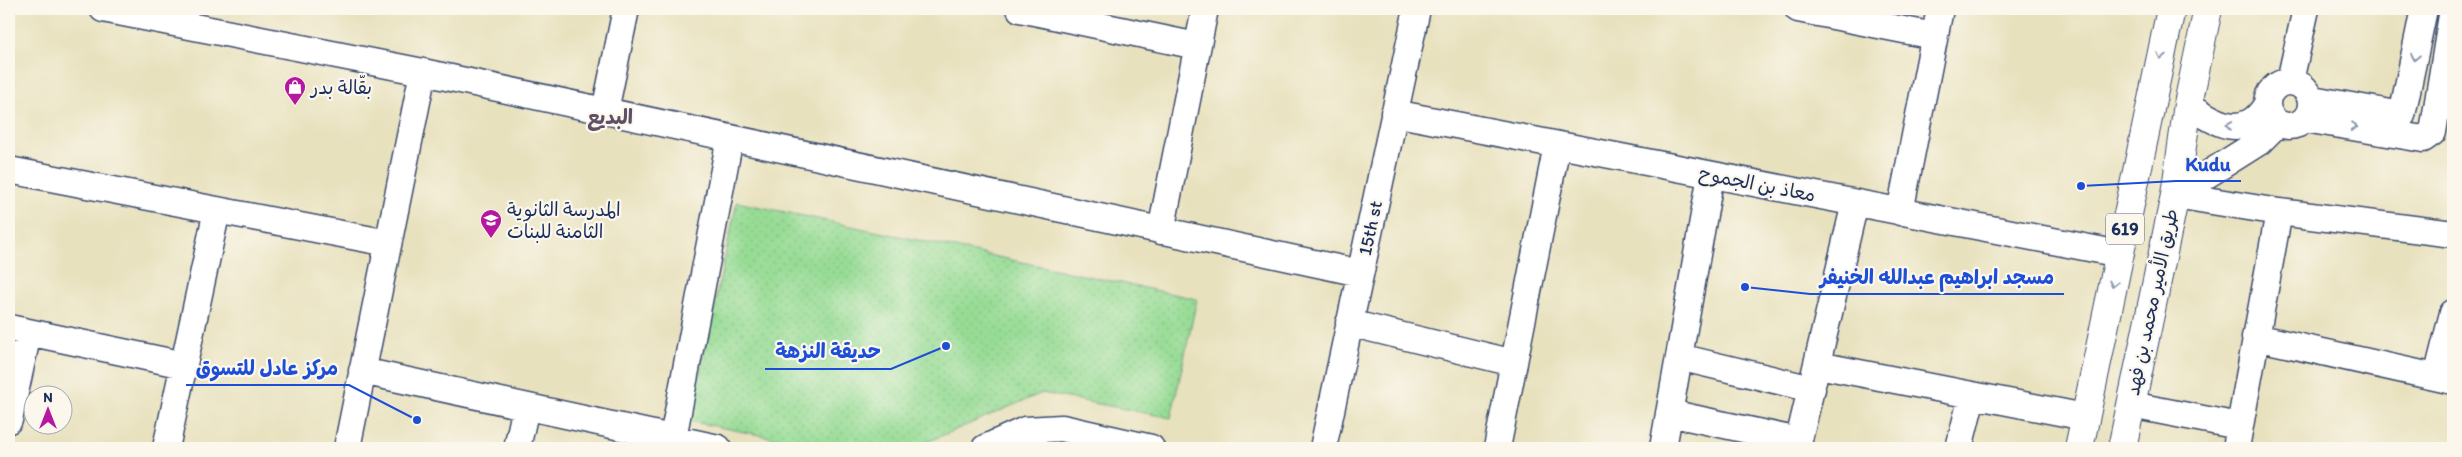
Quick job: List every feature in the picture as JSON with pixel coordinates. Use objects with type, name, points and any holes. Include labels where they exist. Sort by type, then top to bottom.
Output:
[{"type":"highway","name":"619","points":[[2079,448],[2171,9]]},
{"type":"highway","name":"طريق الأمير محمد بن فهد","points":[[2122,448],[2175,195],[2188,104],[2208,9]]},
{"type":"street","points":[[103,9],[423,72],[1360,273]]},
{"type":"street","points":[[605,111],[626,9]]},
{"type":"street","points":[[1020,9],[1197,46]]},
{"type":"street","points":[[1161,231],[1204,9]]},
{"type":"street","name":"15th st","points":[[1323,448],[1417,9]]},
{"type":"street","points":[[1798,9],[1934,36]]},
{"type":"street","points":[[1900,212],[1940,9]]},
{"type":"street","points":[[2290,81],[2306,9]]},
{"type":"street","points":[[2308,109],[2423,139],[2433,132],[2436,120],[2453,15],[2435,14],[2425,9],[2402,115]]},
{"type":"street","points":[[347,448],[423,72]]},
{"type":"street","points":[[2175,195],[2259,142],[2272,114],[2271,91],[2276,85],[2290,81],[2304,86],[2308,109]]},
{"type":"street","points":[[2188,104],[2210,120],[2228,126],[2246,124],[2262,112],[2272,114],[2292,126],[2308,109]]},
{"type":"street","points":[[2308,109],[2402,115],[2436,120]]},
{"type":"street","name":"معاذ بن الجموح","points":[[1394,113],[2120,254]]},
{"type":"street","points":[[673,438],[730,138]]},
{"type":"street","points":[[1497,448],[1557,145]]},
{"type":"street","points":[[9,170],[388,243]]},
{"type":"street","points":[[1663,448],[1710,175]]},
{"type":"street","points":[[2175,195],[2279,212],[2453,234]]},
{"type":"street","points":[[1669,413],[1798,445],[1855,203]]},
{"type":"street","points":[[166,448],[217,210]]},
{"type":"street","points":[[2131,405],[2238,437],[2279,212]]},
{"type":"street","points":[[2255,337],[2445,379],[2453,313]]},
{"type":"street","points":[[1350,323],[1514,363]]},
{"type":"street","points":[[9,420],[18,330],[184,365]]},
{"type":"street","points":[[1679,357],[1815,377],[1972,396],[2085,417]]},
{"type":"street","points":[[362,371],[718,448]]},
{"type":"street","points":[[1959,448],[1972,396]]},
{"type":"street","points":[[517,448],[526,407]]},
{"type":"street","points":[[985,448],[1025,430],[1062,428],[1151,448]]},
{"type":"green space","points":[[737,202],[1197,299],[1171,418],[1042,393],[913,448],[824,448],[689,421]]},
{"type":"place","name":"بقّالة بدر","points":[[295,106]]},
{"type":"place","name":"Kudu","points":[[2081,186]]},
{"type":"place","name":"المدرسة الثانوية الثامنة للبنات","points":[[491,239]]},
{"type":"place","name":"مسجد ابراهيم عبدالله الخنيفر","points":[[1745,287]]},
{"type":"place","name":"حديقة النزهة","points":[[946,346]]},
{"type":"place","name":"مركز عادل للتسوق","points":[[417,420]]},
{"type":"district","name":"البديع","points":[[610,117]]}]
